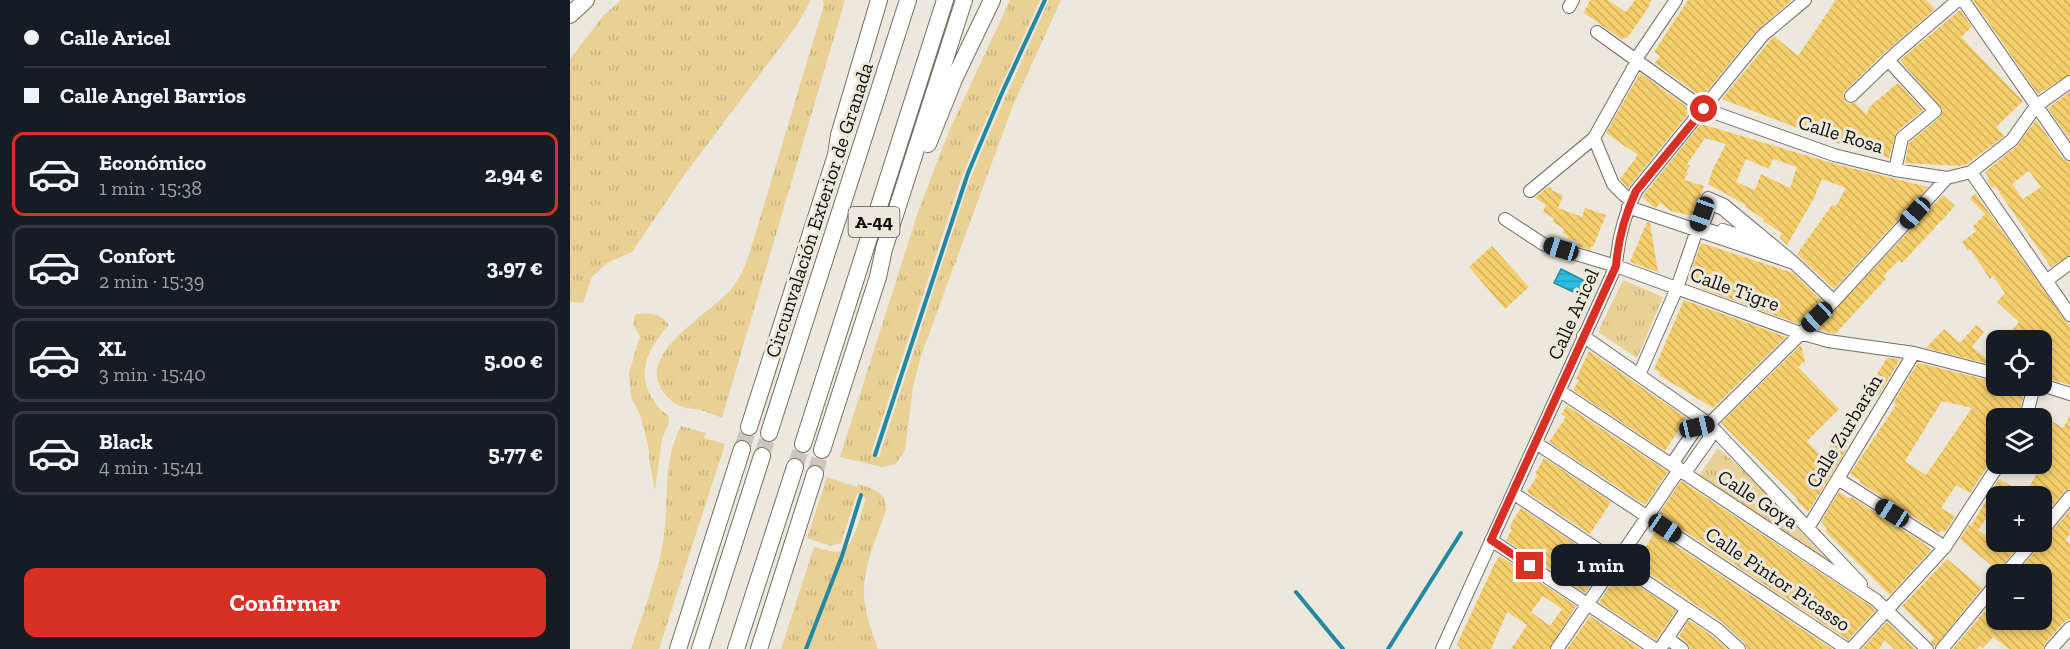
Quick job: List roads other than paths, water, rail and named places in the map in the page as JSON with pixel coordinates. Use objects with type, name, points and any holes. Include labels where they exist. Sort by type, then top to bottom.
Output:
[{"type":"highway","points":[[570,15],[586,0]]},
{"type":"highway","points":[[749,427],[836,155],[839,135],[879,0]]},
{"type":"highway","points":[[836,155],[846,136],[890,0]]},
{"type":"highway","name":"Circunvalación Exterior de Granada","points":[[769,433],[908,0]]},
{"type":"highway","name":"A-44","points":[[802,444],[945,0]]},
{"type":"highway","points":[[822,450],[964,0]]},
{"type":"highway","points":[[878,277],[891,251],[913,184],[955,77],[992,0]]},
{"type":"highway","points":[[678,649],[742,449]]},
{"type":"highway","points":[[700,649],[762,456]]},
{"type":"highway","points":[[736,649],[795,467]]},
{"type":"highway","points":[[759,649],[815,474]]},
{"type":"street","points":[[1530,191],[1594,138],[1636,61],[1676,0]]},
{"type":"street","name":"Calle Aricel","points":[[1442,649],[1616,266],[1626,201],[1763,35],[1805,0]]},
{"type":"street","points":[[1851,96],[1888,60],[1961,0],[2070,154]]},
{"type":"street","name":"Calle Rosa","points":[[1597,32],[1704,109],[1834,154],[1895,170],[1947,178],[1971,172]]},
{"type":"street","points":[[1888,60],[1935,111],[1902,138],[1895,170]]},
{"type":"street","points":[[2070,82],[2036,106],[2012,140],[1971,172],[2070,315]]},
{"type":"street","points":[[1594,138],[1613,184],[1626,201],[1794,263]]},
{"type":"street","points":[[1557,649],[1679,470],[1687,470],[1709,440],[1708,424],[1834,302],[1947,178]]},
{"type":"street","points":[[1640,375],[1677,288],[1708,198],[1724,205],[1794,263],[1834,302]]},
{"type":"street","points":[[1714,205],[1723,209],[1764,244],[1723,230],[1721,234],[1699,229],[1710,206],[1714,205]]},
{"type":"street","name":"Calle Tigre","points":[[1505,219],[1543,244],[1616,266],[1800,333],[1828,341],[1914,353],[1986,371]]},
{"type":"street","points":[[2046,281],[2070,263]]},
{"type":"street","points":[[1583,336],[1708,424],[1876,600]]},
{"type":"street","name":"Calle Zurbarán","points":[[1808,528],[1914,353]]},
{"type":"street","points":[[2052,388],[2070,394]]},
{"type":"street","name":"Calle Goya","points":[[1560,392],[1876,600],[1927,649]]},
{"type":"street","name":"Calle Pintor Picasso","points":[[1536,443],[1849,649]]},
{"type":"street","points":[[1849,649],[1945,547],[1992,474]]},
{"type":"street","points":[[1838,479],[1945,547]]},
{"type":"street","points":[[1513,493],[1717,629],[1740,649]]},
{"type":"street","points":[[2052,519],[2070,497]]},
{"type":"street","points":[[1491,540],[1655,649]]},
{"type":"street","points":[[2013,564],[2024,552]]},
{"type":"street","points":[[1942,649],[1986,596]]},
{"type":"street","points":[[1660,649],[1687,609]]},
{"type":"street","points":[[2052,649],[2070,628]]},
{"type":"street","points":[[1667,638],[1682,649]]},
{"type":"water","points":[[1561,269],[1589,283],[1582,296],[1554,283]]},
{"type":"waterway","points":[[875,455],[968,173],[1045,0]]},
{"type":"waterway","points":[[806,649],[842,556],[861,495]]},
{"type":"waterway","points":[[1388,649],[1461,533]]},
{"type":"waterway","points":[[1296,592],[1343,649]]},
{"type":"tunnel","points":[[742,449],[749,427]]},
{"type":"tunnel","points":[[762,456],[769,433]]},
{"type":"tunnel","points":[[795,467],[803,444]]},
{"type":"tunnel","points":[[815,474],[822,450]]}]
